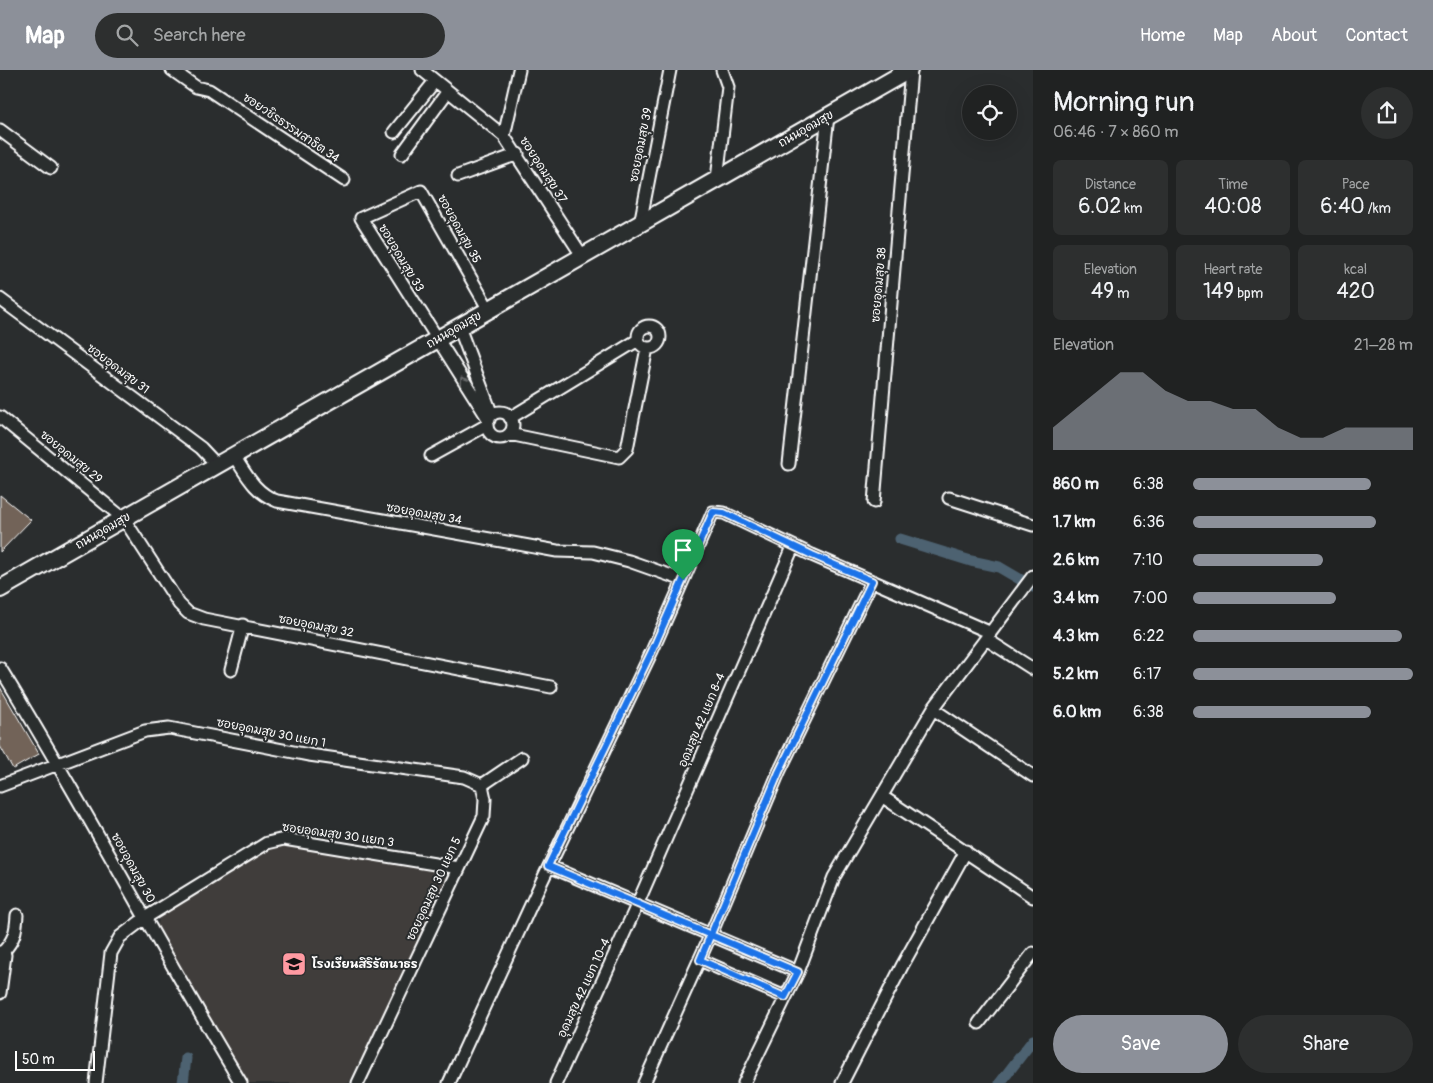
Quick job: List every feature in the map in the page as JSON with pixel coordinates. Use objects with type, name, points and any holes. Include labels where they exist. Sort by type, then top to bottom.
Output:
[{"type":"main road","name":"ถนนอุดมสุข","points":[[0,589],[910,70]]},
{"type":"street","name":"ซอยวชิรธรรมสาธิต 34","points":[[172,70],[196,87],[209,90],[344,180]]},
{"type":"street","name":"ซอยอุดมสุข 37","points":[[422,70],[504,136],[518,154],[583,257]]},
{"type":"street","points":[[504,136],[519,70]]},
{"type":"street","name":"ซอยอุดมสุข 39","points":[[640,224],[670,70]]},
{"type":"street","points":[[718,179],[728,87],[722,70]]},
{"type":"street","name":"ซอยอุดมสุข 38","points":[[874,502],[910,70]]},
{"type":"street","points":[[394,132],[435,81]]},
{"type":"street","points":[[402,154],[448,91]]},
{"type":"street","points":[[789,464],[828,116]]},
{"type":"street","points":[[0,130],[51,168]]},
{"type":"street","points":[[458,176],[518,154]]},
{"type":"street","name":"ซอยอุดมสุข 35","points":[[391,204],[421,191],[489,310]]},
{"type":"street","name":"ซอยอุดมสุข 33","points":[[391,204],[361,218],[437,340]]},
{"type":"street","name":"ซอยอุดมสุข 31","points":[[0,299],[201,448],[217,465]]},
{"type":"street","points":[[431,456],[489,420],[500,413],[510,418],[513,426],[509,434],[501,438],[493,436],[489,420],[459,327]]},
{"type":"street","points":[[638,340],[638,335],[642,328],[654,327],[660,334],[660,339],[655,346],[647,348]]},
{"type":"street","points":[[437,340],[489,420]]},
{"type":"street","points":[[510,418],[638,340]]},
{"type":"street","points":[[638,340],[647,348]]},
{"type":"street","points":[[509,434],[618,456],[624,454],[627,449],[647,348]]},
{"type":"street","name":"ซอยอุดมสุข 29","points":[[0,417],[124,519]]},
{"type":"street","name":"ซอยอุดมสุข 34","points":[[234,456],[256,488],[264,496],[277,501],[557,551],[592,552],[629,561],[683,580]]},
{"type":"street","points":[[949,498],[1033,525]]},
{"type":"street","points":[[449,1083],[548,866],[652,651],[713,512],[724,513],[987,636],[1033,669]]},
{"type":"street","name":"ซอยอุดมสุข 32","points":[[124,519],[179,604],[188,613],[204,619],[550,687]]},
{"type":"street","name":"อุดมสุข 42 แยก 8-4","points":[[638,905],[793,546]]},
{"type":"street","points":[[744,1083],[798,972],[834,877],[883,797],[933,708],[1033,576]]},
{"type":"street","points":[[644,1083],[700,960],[779,772],[872,581]]},
{"type":"street","points":[[231,670],[243,626]]},
{"type":"street","name":"ซอยอุดมสุข 30","points":[[0,668],[58,763],[240,1083]]},
{"type":"street","points":[[933,708],[1033,776]]},
{"type":"street","name":"ซอยอุดมสุข 30 แยก 1","points":[[0,786],[145,732],[169,728],[309,755],[464,777],[482,785]]},
{"type":"street","points":[[482,785],[522,758]]},
{"type":"street","name":"ซอยอุดมสุข 30 แยก 5","points":[[358,1083],[484,816],[485,799],[482,785]]},
{"type":"street","points":[[883,797],[1033,897]]},
{"type":"street","name":"ซอยอุดมสุข 30 แยก 3","points":[[96,1083],[109,989],[111,953],[120,937],[145,918],[274,840],[305,842],[460,868]]},
{"type":"street","points":[[842,1083],[902,966],[966,851]]},
{"type":"street","points":[[548,866],[798,972]]},
{"type":"street","name":"อุดมสุข 42 แยก 10-4","points":[[556,1083],[638,905]]},
{"type":"street","points":[[0,993],[5,961],[1,952],[12,942],[16,933],[18,915]]},
{"type":"street","points":[[979,1023],[1033,953]]},
{"type":"street","points":[[700,960],[785,997]]},
{"type":"shaded area","name":"โรงเรียนสิริรัตนาธร","points":[[276,843],[449,872],[450,877],[349,1083],[247,1083],[158,926],[159,916]]},
{"type":"building","points":[[0,495],[31,520],[0,552]]},
{"type":"building","points":[[0,687],[39,754],[13,769],[0,746]]},
{"type":"waterway","points":[[900,539],[971,561],[999,567],[1033,587]]},
{"type":"waterway","points":[[1000,1083],[1033,1040]]},
{"type":"waterway","points":[[183,1083],[186,1058]]},
{"type":"place","name":"โรงเรียนสิริรัตนาธร","points":[[294,964]]},
{"type":"route","points":[[683,580],[652,651],[548,866],[711,934],[773,963],[798,972],[785,997],[700,960],[711,934],[779,772],[872,581],[724,513],[713,512],[683,580]]}]
